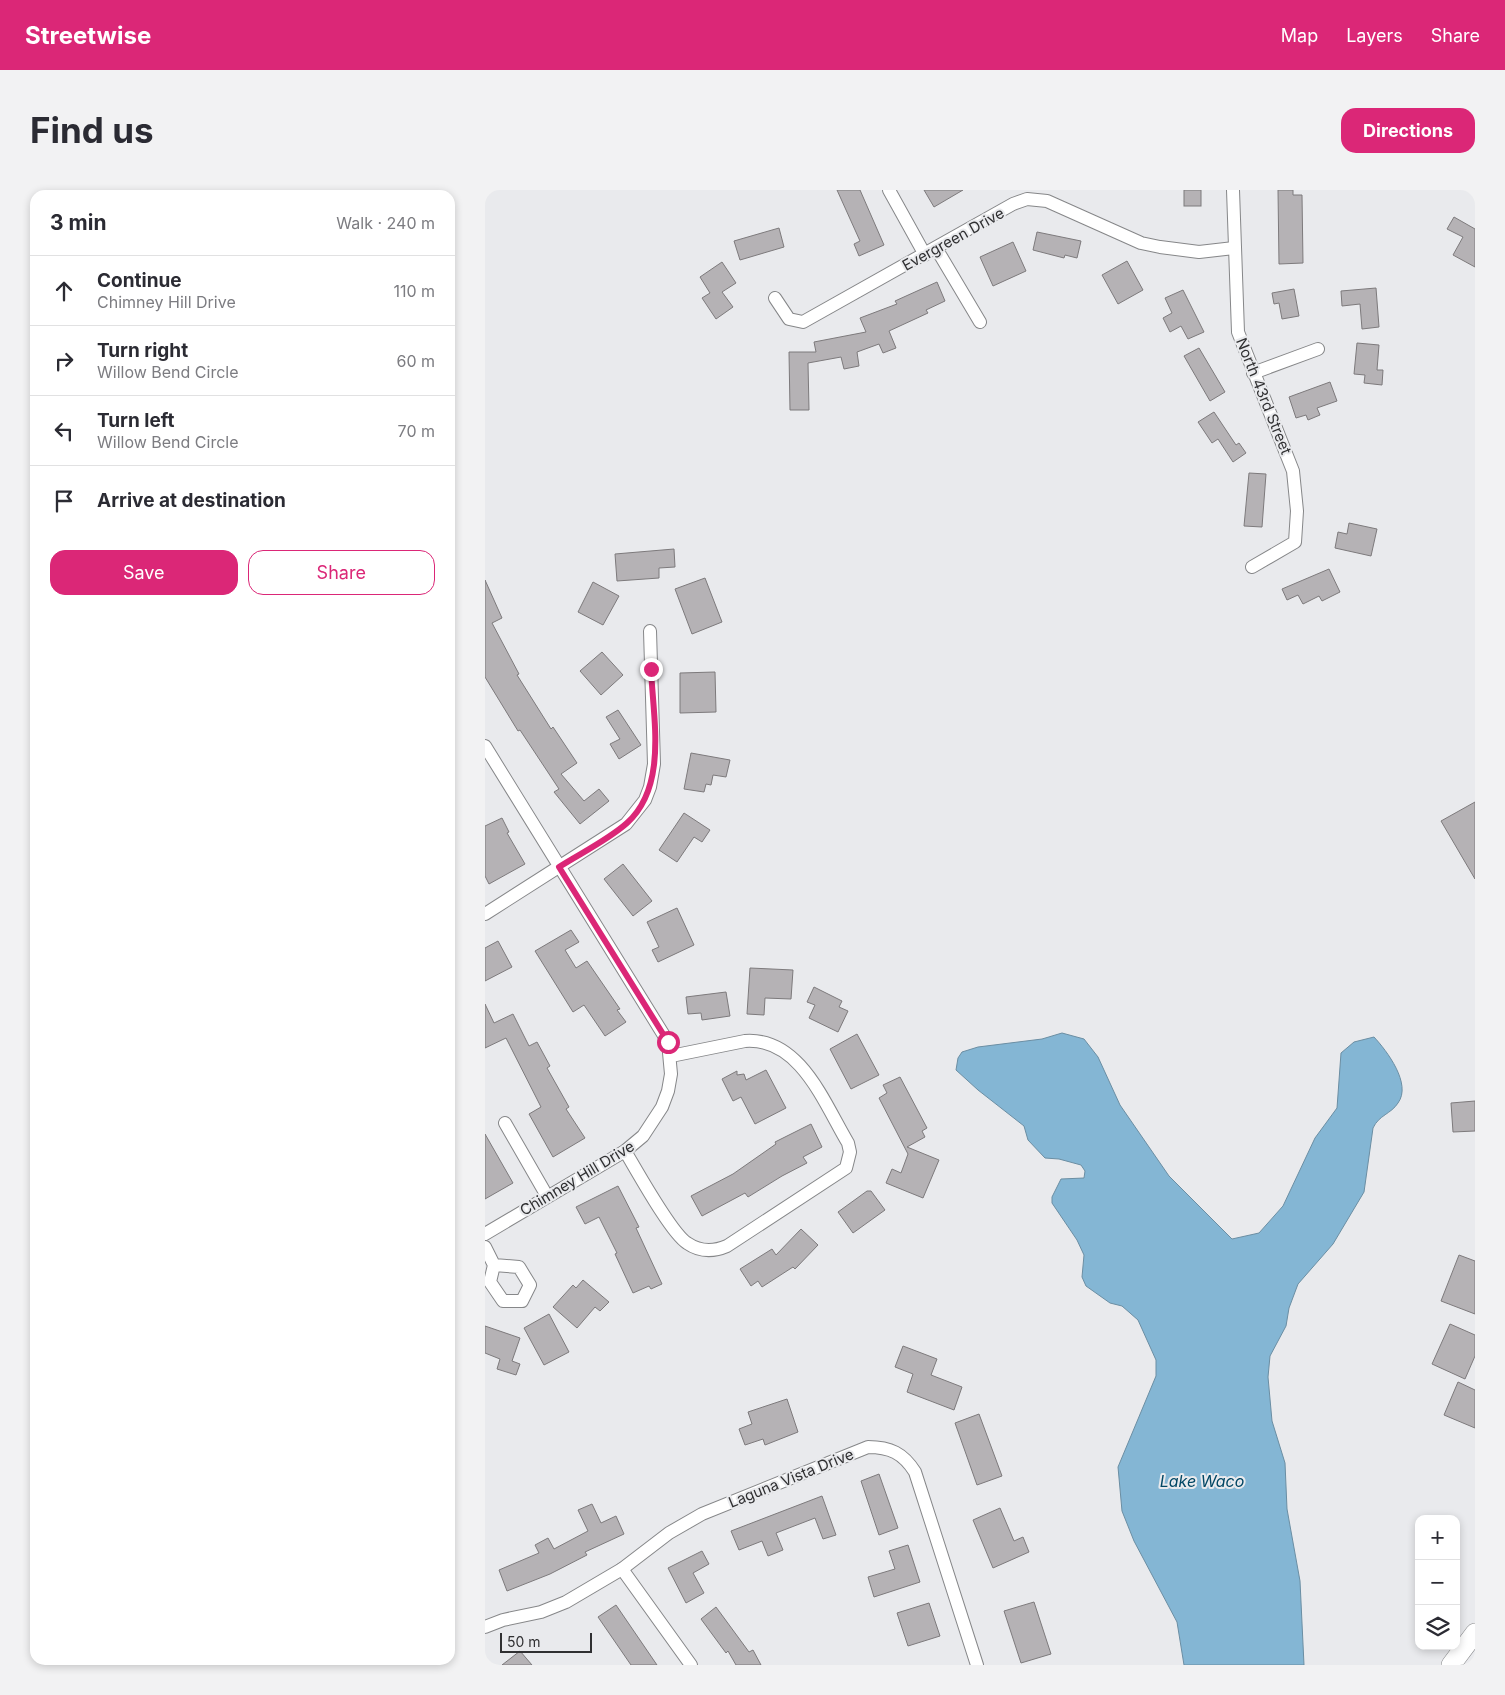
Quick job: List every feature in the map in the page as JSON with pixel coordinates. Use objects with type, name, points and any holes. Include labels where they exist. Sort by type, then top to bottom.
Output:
[{"type":"main road","points":[[1451,1665],[1475,1633]]},
{"type":"street","points":[[889,190],[980,322]]},
{"type":"street","name":"North 43rd Street","points":[[1233,190],[1238,332],[1253,373],[1287,451],[1293,471],[1297,511],[1295,542],[1252,567]]},
{"type":"street","name":"Evergreen Drive","points":[[775,298],[789,319],[803,322],[930,252],[1027,194],[1141,243],[1199,252],[1234,248]]},
{"type":"street","points":[[1253,373],[1318,349]]},
{"type":"street","points":[[485,914],[626,824],[645,800],[655,764],[650,631]]},
{"type":"street","name":"Chimney Hill Drive","points":[[485,746],[668,1042],[671,1056],[671,1074],[662,1107],[643,1136],[625,1151],[485,1234]]},
{"type":"street","points":[[625,1151],[679,1236],[692,1247],[707,1251],[727,1246],[846,1168],[850,1152],[848,1143],[804,1070],[790,1054],[779,1047],[754,1040],[671,1056]]},
{"type":"street","points":[[505,1123],[547,1196]]},
{"type":"street","points":[[485,1246],[495,1265]]},
{"type":"street","name":"Laguna Vista Drive","points":[[485,1627],[503,1620],[523,1618],[558,1605],[622,1569],[669,1533],[702,1514],[868,1447],[882,1447],[903,1456],[915,1472],[977,1665]]},
{"type":"street","points":[[622,1569],[691,1665]]},
{"type":"water","name":"Lake Waco","points":[[1062,1033],[1084,1039],[1098,1057],[1120,1105],[1169,1176],[1232,1239],[1259,1233],[1283,1206],[1315,1138],[1337,1108],[1341,1053],[1354,1042],[1374,1037],[1391,1059],[1400,1077],[1402,1095],[1398,1103],[1378,1120],[1373,1128],[1364,1192],[1333,1244],[1298,1284],[1289,1308],[1286,1326],[1270,1356],[1268,1377],[1272,1421],[1285,1463],[1287,1509],[1300,1581],[1304,1665],[1184,1665],[1177,1622],[1134,1541],[1122,1511],[1118,1467],[1156,1376],[1156,1360],[1138,1320],[1122,1306],[1110,1303],[1086,1286],[1082,1277],[1084,1255],[1077,1240],[1052,1203],[1052,1197],[1061,1179],[1084,1178],[1085,1171],[1081,1165],[1059,1159],[1045,1158],[1028,1140],[1024,1126],[956,1070],[958,1058],[962,1052],[978,1047],[1042,1039]]},
{"type":"building","points":[[837,190],[860,190],[884,245],[859,256],[854,244],[860,241]]},
{"type":"building","points":[[924,190],[963,190],[934,207]]},
{"type":"building","points":[[1184,190],[1201,190],[1201,206],[1184,206]]},
{"type":"building","points":[[1278,190],[1293,190],[1293,195],[1302,195],[1303,263],[1279,264]]},
{"type":"building","points":[[1454,217],[1475,229],[1475,267],[1453,255],[1463,237],[1447,229]]},
{"type":"building","points":[[779,228],[784,247],[740,260],[734,241]]},
{"type":"building","points":[[1037,232],[1081,241],[1077,258],[1065,255],[1064,258],[1033,250]]},
{"type":"building","points":[[1013,242],[1026,271],[993,286],[980,257]]},
{"type":"building","points":[[1127,261],[1143,290],[1118,304],[1102,275]]},
{"type":"building","points":[[722,262],[736,283],[722,292],[733,307],[716,319],[702,298],[710,293],[700,277]]},
{"type":"building","points":[[937,282],[945,301],[926,310],[928,313],[889,331],[896,348],[883,353],[879,344],[857,352],[859,366],[844,369],[841,357],[808,363],[809,410],[790,410],[789,352],[816,352],[814,342],[866,332],[860,318],[897,304],[895,301]]},
{"type":"building","points":[[1376,288],[1379,327],[1362,329],[1360,304],[1342,306],[1341,291]]},
{"type":"building","points":[[1294,289],[1299,316],[1282,319],[1279,303],[1274,304],[1272,293]]},
{"type":"building","points":[[1183,290],[1204,332],[1188,339],[1181,326],[1170,332],[1163,318],[1172,313],[1165,298]]},
{"type":"building","points":[[1357,343],[1379,345],[1377,370],[1383,370],[1382,385],[1364,383],[1365,375],[1354,374]]},
{"type":"building","points":[[1199,348],[1225,392],[1210,401],[1184,356]]},
{"type":"building","points":[[1330,382],[1337,401],[1317,408],[1320,415],[1308,420],[1306,415],[1296,418],[1289,397]]},
{"type":"building","points":[[1214,412],[1236,445],[1239,443],[1246,453],[1233,462],[1218,439],[1212,443],[1198,422]]},
{"type":"building","points":[[1249,473],[1266,474],[1262,527],[1244,526]]},
{"type":"building","points":[[1349,523],[1377,529],[1371,556],[1335,548],[1338,532],[1347,534]]},
{"type":"building","points":[[674,549],[675,567],[659,568],[659,578],[617,581],[615,554]]},
{"type":"building","points":[[1329,569],[1340,592],[1322,601],[1319,596],[1303,604],[1298,595],[1287,600],[1282,589]]},
{"type":"building","points":[[705,578],[722,622],[692,634],[675,589]]},
{"type":"building","points":[[485,580],[502,618],[492,623],[519,674],[517,675],[551,729],[553,727],[577,763],[561,774],[584,801],[599,789],[609,801],[580,824],[554,792],[559,789],[520,730],[518,731],[485,677]]},
{"type":"building","points":[[593,582],[619,596],[603,625],[578,612]]},
{"type":"building","points":[[602,652],[623,675],[601,695],[580,671]]},
{"type":"building","points":[[715,672],[716,712],[680,713],[680,673]]},
{"type":"building","points":[[618,710],[641,745],[619,759],[610,744],[620,739],[606,717]]},
{"type":"building","points":[[691,753],[730,760],[726,777],[713,775],[711,785],[706,784],[704,792],[684,789]]},
{"type":"building","points":[[1475,802],[1475,879],[1441,821]]},
{"type":"building","points":[[684,813],[710,830],[702,842],[694,837],[677,862],[659,850]]},
{"type":"building","points":[[502,818],[509,832],[507,833],[525,864],[489,884],[485,876],[485,826]]},
{"type":"building","points":[[623,864],[652,901],[633,916],[604,879]]},
{"type":"building","points":[[677,908],[694,945],[658,962],[652,950],[659,947],[647,922]]},
{"type":"building","points":[[571,930],[579,942],[565,950],[576,968],[587,961],[620,1009],[617,1010],[626,1022],[605,1036],[584,1005],[573,1012],[535,951]]},
{"type":"building","points":[[498,941],[512,967],[485,981],[485,948]]},
{"type":"building","points":[[750,968],[793,970],[791,999],[765,998],[764,1015],[747,1014]]},
{"type":"building","points":[[814,987],[842,1001],[839,1007],[848,1011],[838,1032],[809,1018],[815,1005],[807,1002]]},
{"type":"building","points":[[726,992],[730,1016],[702,1020],[701,1013],[688,1014],[686,997]]},
{"type":"building","points":[[485,1004],[494,1023],[513,1014],[529,1046],[537,1042],[550,1066],[547,1068],[569,1107],[566,1109],[585,1138],[553,1157],[529,1114],[541,1107],[506,1038],[485,1048]]},
{"type":"building","points":[[857,1034],[879,1075],[851,1089],[830,1049]]},
{"type":"building","points":[[766,1070],[786,1108],[755,1124],[741,1097],[733,1101],[722,1079],[737,1071],[737,1075],[744,1074],[746,1080]]},
{"type":"building","points":[[900,1077],[927,1128],[922,1131],[925,1137],[907,1147],[939,1160],[923,1198],[886,1183],[892,1169],[901,1173],[908,1154],[879,1098],[887,1093],[883,1085]]},
{"type":"building","points":[[1475,1101],[1475,1131],[1453,1132],[1451,1103]]},
{"type":"building","points":[[811,1124],[822,1147],[803,1157],[807,1163],[748,1197],[745,1193],[702,1216],[691,1196],[733,1174],[776,1144],[775,1142]]},
{"type":"building","points":[[485,1134],[513,1183],[485,1199]]},
{"type":"building","points":[[618,1186],[639,1227],[636,1228],[662,1284],[651,1289],[649,1286],[633,1293],[615,1254],[617,1253],[599,1217],[585,1224],[576,1207]]},
{"type":"building","points":[[867,1191],[871,1191],[885,1210],[853,1233],[838,1212]]},
{"type":"building","points":[[801,1229],[818,1245],[795,1269],[793,1267],[762,1287],[758,1281],[751,1286],[740,1269],[772,1249],[776,1255]]},
{"type":"building","points":[[1459,1255],[1475,1261],[1475,1314],[1441,1301]]},
{"type":"building","points":[[583,1280],[609,1302],[600,1311],[595,1307],[577,1328],[553,1307],[573,1285],[576,1288]]},
{"type":"building","points":[[549,1314],[569,1352],[544,1365],[524,1328]]},
{"type":"building","points":[[1450,1324],[1475,1335],[1475,1356],[1465,1379],[1432,1364]]},
{"type":"building","points":[[485,1326],[520,1338],[512,1361],[520,1364],[516,1375],[497,1369],[500,1359],[485,1353]]},
{"type":"building","points":[[903,1346],[937,1359],[931,1375],[962,1387],[954,1410],[907,1392],[913,1374],[895,1367]]},
{"type":"building","points":[[1458,1382],[1475,1390],[1475,1428],[1444,1415]]},
{"type":"building","points":[[787,1399],[798,1432],[765,1445],[763,1439],[745,1445],[739,1429],[752,1424],[748,1412]]},
{"type":"building","points":[[979,1414],[1002,1476],[977,1485],[955,1423]]},
{"type":"building","points":[[879,1474],[898,1528],[879,1535],[861,1481]]},
{"type":"building","points":[[822,1496],[836,1535],[823,1539],[815,1518],[776,1533],[783,1550],[768,1556],[762,1541],[739,1550],[731,1531]]},
{"type":"building","points":[[592,1504],[601,1523],[616,1516],[624,1534],[585,1552],[587,1555],[550,1574],[507,1591],[499,1570],[539,1553],[535,1545],[548,1538],[554,1549],[588,1531],[578,1510]]},
{"type":"building","points":[[1000,1508],[1014,1541],[1023,1537],[1029,1552],[993,1568],[973,1520]]},
{"type":"building","points":[[908,1545],[920,1582],[874,1597],[868,1577],[895,1569],[889,1551]]},
{"type":"building","points":[[702,1551],[709,1564],[693,1573],[704,1593],[686,1603],[668,1568]]},
{"type":"building","points":[[1034,1602],[1051,1654],[1021,1663],[1004,1611]]},
{"type":"building","points":[[929,1603],[940,1636],[908,1646],[897,1613]]},
{"type":"building","points":[[616,1605],[657,1665],[631,1665],[598,1617]]},
{"type":"building","points":[[716,1607],[749,1652],[753,1650],[761,1665],[736,1665],[728,1651],[726,1653],[701,1619]]},
{"type":"building","points":[[520,1651],[532,1665],[502,1665]]},
{"type":"route","points":[[651,669],[655,764],[653,777],[645,800],[626,824],[559,867],[668,1042]]}]
